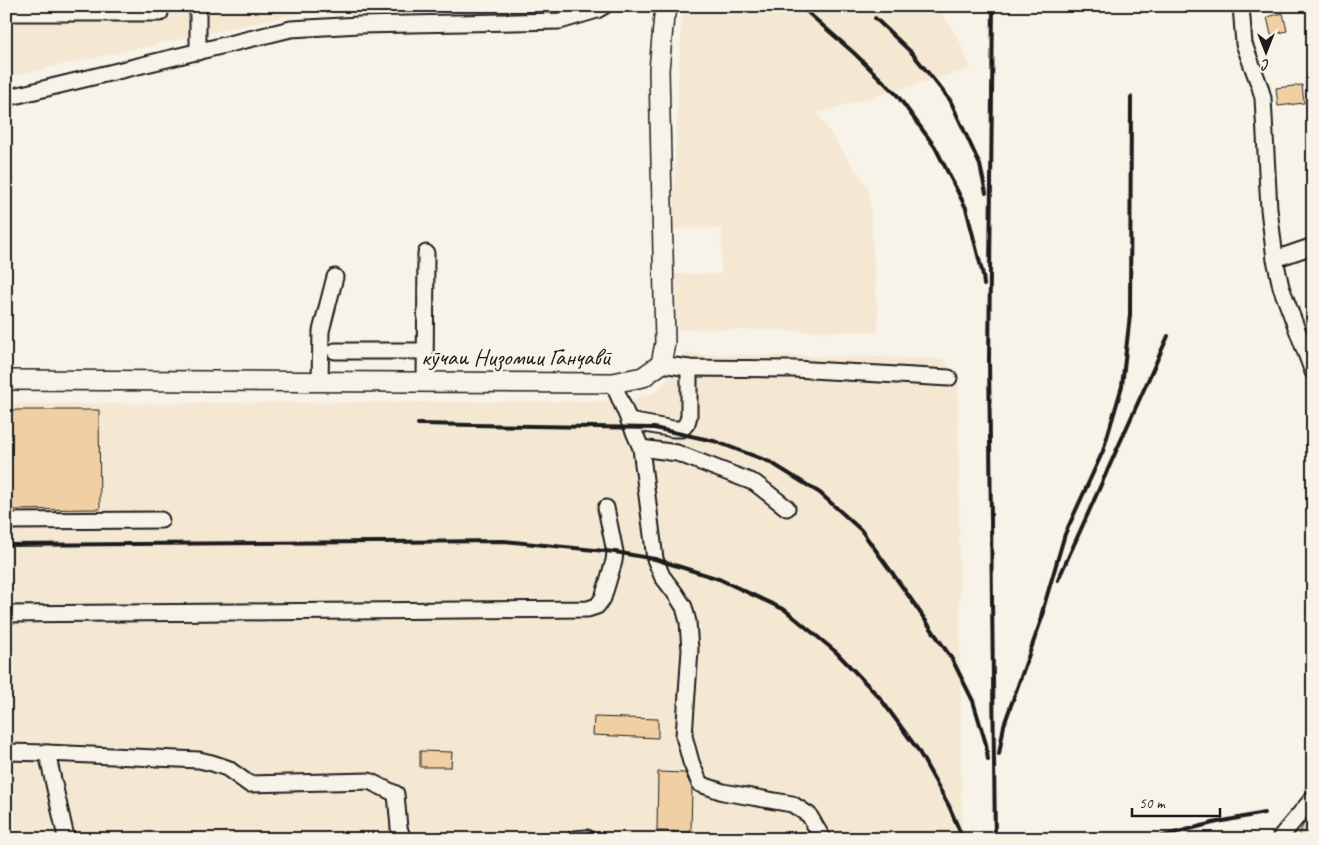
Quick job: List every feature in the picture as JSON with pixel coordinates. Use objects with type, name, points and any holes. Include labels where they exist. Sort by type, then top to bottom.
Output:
[{"type":"main road","points":[[661,364],[665,343],[659,70],[664,16],[669,6]]},
{"type":"main road","name":"кӯчаи Низомии Ганҷавӣ","points":[[6,380],[613,383],[643,377],[661,364]]},
{"type":"street","points":[[198,6],[198,52]]},
{"type":"street","points":[[6,98],[291,29],[359,25],[560,21],[597,10],[604,6]]},
{"type":"street","points":[[1241,6],[1244,44],[1260,87],[1262,98],[1269,209],[1275,258],[1282,287],[1309,349],[1313,372]]},
{"type":"street","points":[[6,13],[160,13]]},
{"type":"street","points":[[1275,258],[1313,246]]},
{"type":"street","points":[[425,382],[426,253]]},
{"type":"street","points":[[320,382],[322,331],[334,277]]},
{"type":"street","points":[[335,351],[425,351]]},
{"type":"street","points":[[661,364],[688,368],[794,369],[949,378]]},
{"type":"street","points":[[629,421],[682,429],[688,423],[689,416],[688,368]]},
{"type":"street","points":[[613,383],[641,448],[655,559],[662,576],[684,608],[688,622],[690,650],[684,736],[691,762],[700,784],[723,792],[792,804],[809,815],[823,839]]},
{"type":"street","points":[[641,448],[677,453],[755,483],[787,508]]},
{"type":"street","points":[[6,614],[588,609],[597,606],[603,598],[614,562],[615,552],[606,508]]},
{"type":"street","points":[[6,521],[161,520]]},
{"type":"street","points":[[6,752],[199,760],[227,768],[249,784],[369,782],[396,794],[399,828],[403,839]]},
{"type":"street","points":[[48,753],[66,837]]},
{"type":"street","points":[[1280,839],[1313,798]]},
{"type":"street","points":[[574,839],[586,838]]},
{"type":"shaded area","points":[[6,6],[586,6],[311,11],[6,77]]},
{"type":"shaded area","points":[[687,6],[933,6],[942,14],[960,42],[971,69],[817,113],[869,190],[879,332],[677,329],[675,274],[721,274],[722,228],[673,229],[682,19]]},
{"type":"shaded area","points":[[683,354],[943,359],[958,380],[962,839],[6,839],[6,404],[626,401],[654,393],[670,377]]},
{"type":"building","points":[[1283,13],[1287,31],[1271,35],[1267,17]]},
{"type":"building","points":[[1302,85],[1304,103],[1278,106],[1276,88]]},
{"type":"building","points":[[6,410],[99,410],[100,509],[6,510]]},
{"type":"building","points":[[594,717],[658,719],[658,738],[593,735]]},
{"type":"building","points":[[420,751],[452,752],[451,767],[420,767]]},
{"type":"building","points":[[658,772],[685,773],[692,788],[691,832],[657,831]]},
{"type":"building","points":[[1313,813],[1313,839],[1297,839],[1303,825]]},
{"type":"railway","points":[[798,6],[854,53],[897,95],[935,147],[966,208],[984,285]]},
{"type":"railway","points":[[993,6],[989,361],[995,839]]},
{"type":"railway","points":[[875,18],[912,53],[950,100],[980,165],[986,193]]},
{"type":"railway","points":[[1041,616],[1065,534],[1103,451],[1122,386],[1130,315],[1131,97]]},
{"type":"railway","points":[[1058,580],[1168,336]]},
{"type":"railway","points":[[418,424],[654,428],[714,441],[770,462],[820,493],[861,530],[952,659],[973,701],[986,744],[988,760]]},
{"type":"railway","points":[[6,545],[504,541],[615,552],[655,559],[719,579],[785,610],[836,652],[880,698],[918,750],[949,806],[963,839]]},
{"type":"railway","points":[[999,754],[1004,725],[1044,612]]},
{"type":"railway","points":[[1151,839],[1213,823],[1264,813]]}]
